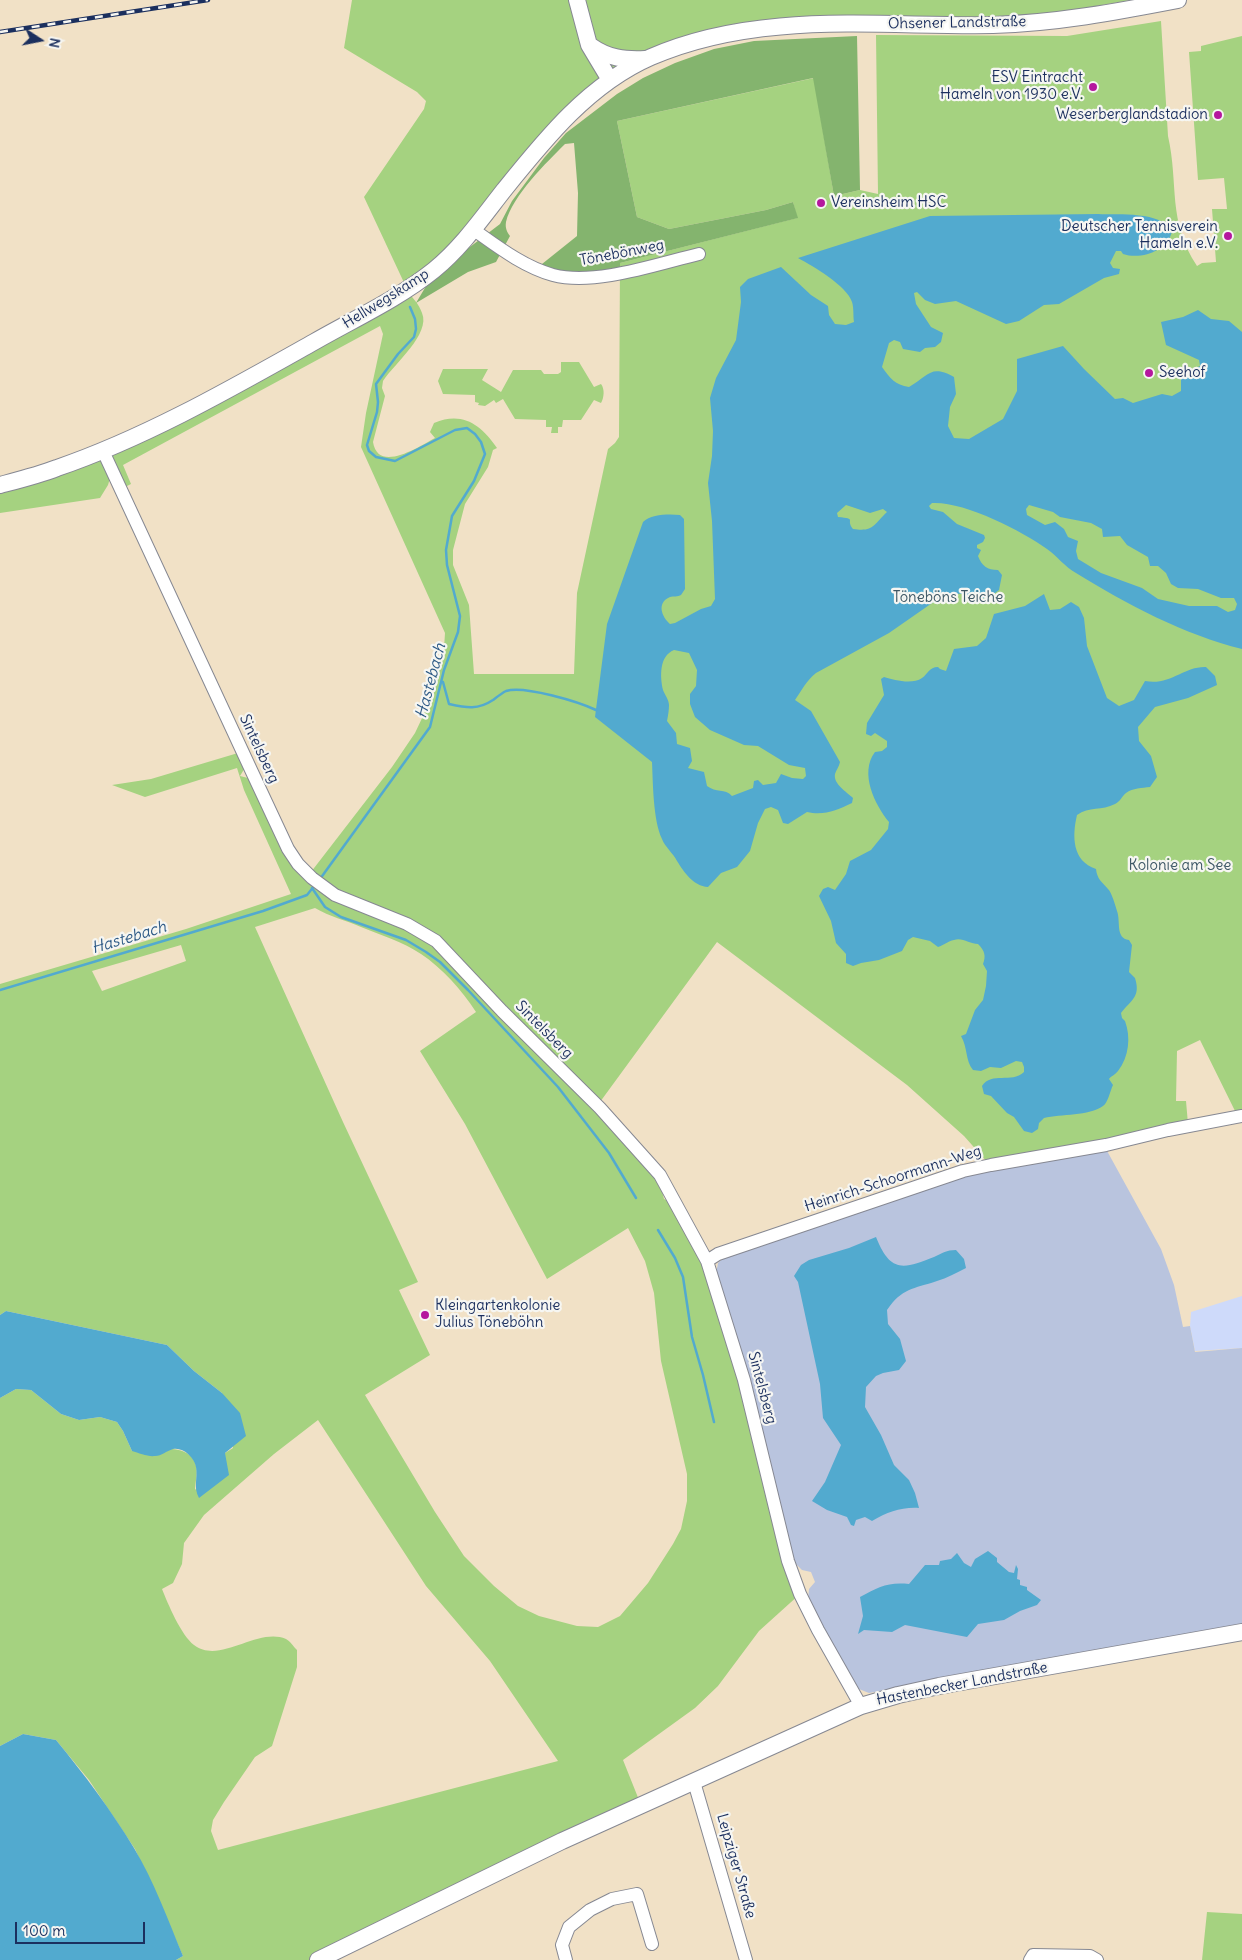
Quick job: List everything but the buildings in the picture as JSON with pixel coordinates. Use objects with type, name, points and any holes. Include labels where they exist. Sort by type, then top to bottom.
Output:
[{"type":"main road","points":[[577,0],[590,45],[610,80]]},
{"type":"main road","name":"Ohsener Landstraße","points":[[647,58],[677,47],[749,30],[825,24],[994,25],[1068,20],[1171,1]]},
{"type":"main road","points":[[590,45],[601,53],[613,58],[625,60],[647,58]]},
{"type":"main road","name":"Hellwegskamp","points":[[0,485],[57,469],[164,423],[406,290],[436,268],[474,230],[542,143],[575,109],[610,80],[647,58]]},
{"type":"main road","name":"Hastenbecker Landstraße","points":[[318,1960],[545,1849],[861,1706],[939,1686],[1242,1632]]},
{"type":"street","name":"Tönebönweg","points":[[474,230],[524,263],[553,275],[580,279],[612,274],[699,254]]},
{"type":"street","name":"Sintelsberg","points":[[103,450],[288,849],[298,864],[336,895],[418,930],[436,941],[502,1011],[600,1108],[660,1175],[707,1261],[744,1380],[788,1561],[800,1594],[861,1706]]},
{"type":"street","name":"Heinrich-Schoormann-Weg","points":[[707,1261],[718,1254],[963,1172],[990,1165],[1106,1145],[1168,1130],[1242,1116]]},
{"type":"street","name":"Leipziger Straße","points":[[694,1782],[746,1960]]},
{"type":"street","points":[[566,1960],[562,1945],[569,1927],[590,1910],[612,1899],[637,1894],[652,1944]]},
{"type":"street","points":[[1030,1960],[1033,1954],[1090,1956],[1097,1960]]},
{"type":"shaded area","points":[[1106,1149],[1161,1249],[1174,1285],[1183,1327],[1190,1326],[1195,1352],[1242,1348],[1242,1626],[869,1693],[859,1689],[808,1600],[809,1589],[815,1582],[811,1572],[802,1570],[795,1563],[753,1395],[716,1274],[718,1263],[724,1257],[962,1175]]},
{"type":"shaded area","points":[[1242,1296],[1242,1348],[1195,1351],[1190,1326],[1191,1312]]},
{"type":"green space","points":[[352,0],[576,0],[609,80],[474,229],[407,289],[364,197],[424,109],[426,101],[417,92],[344,48]]},
{"type":"green space","points":[[577,0],[1131,0],[1068,11],[1068,20],[749,29],[610,79]]},
{"type":"green space","name":"Kolonie am See","points":[[1161,21],[1168,136],[1175,202],[1181,233],[1197,266],[1202,263],[1216,262],[1212,209],[1227,209],[1224,178],[1198,180],[1189,52],[1201,51],[1201,46],[1242,36],[1242,1113],[1237,1115],[1200,1040],[1177,1051],[1176,1101],[1186,1101],[1188,1124],[988,1163],[964,1136],[907,1085],[717,942],[600,1102],[451,950],[342,895],[311,872],[392,767],[415,733],[424,714],[444,648],[445,633],[361,447],[366,413],[383,334],[380,326],[123,465],[131,484],[125,487],[111,475],[108,485],[100,498],[0,513],[0,485],[103,451],[406,290],[419,307],[423,321],[417,339],[383,381],[382,388],[385,396],[373,442],[376,451],[383,456],[391,457],[410,451],[435,438],[430,432],[434,423],[454,419],[470,422],[491,440],[497,448],[493,450],[488,467],[465,504],[453,550],[453,565],[469,605],[474,674],[574,674],[577,593],[608,449],[619,437],[620,263],[797,218],[793,202],[766,210],[669,229],[637,217],[617,121],[814,78],[834,196],[860,190],[878,194],[876,35],[1067,36]]},
{"type":"green space","points":[[857,36],[860,190],[834,196],[813,78],[617,121],[637,217],[669,229],[766,210],[793,202],[798,218],[620,263],[620,273],[595,277],[537,268],[577,236],[578,193],[574,143],[565,144],[531,180],[515,201],[506,222],[510,236],[496,262],[468,272],[416,303],[432,276],[500,224],[512,201],[544,158],[566,133],[617,94],[643,78],[675,63],[714,49],[754,41]]},
{"type":"green space","points":[[561,362],[579,362],[594,387],[601,384],[604,394],[601,403],[594,400],[581,420],[563,420],[562,427],[558,427],[558,433],[551,433],[552,427],[546,427],[546,420],[515,419],[503,399],[496,403],[494,400],[485,406],[478,405],[479,403],[475,402],[475,395],[443,394],[438,381],[443,369],[488,369],[482,380],[501,392],[513,370],[541,370],[544,374],[558,374],[561,372]]},
{"type":"green space","points":[[238,753],[246,766],[240,776],[252,779],[296,868],[406,927],[434,945],[558,1070],[660,1183],[664,1199],[673,1203],[704,1265],[744,1380],[800,1594],[759,1631],[718,1686],[695,1708],[623,1760],[641,1805],[318,1960],[176,1960],[183,1956],[135,1849],[89,1780],[56,1740],[23,1734],[0,1746],[0,1398],[16,1389],[31,1390],[61,1414],[79,1420],[100,1417],[117,1422],[132,1451],[169,1449],[186,1453],[193,1458],[196,1466],[195,1490],[225,1453],[233,1448],[222,1393],[194,1371],[167,1345],[6,1311],[0,1315],[0,984],[186,929],[291,894],[244,790],[237,768],[145,797],[112,785],[151,779]],"holes":[[[315,908],[392,939],[414,950],[436,966],[458,988],[476,1012],[420,1051],[465,1124],[547,1279],[628,1228],[645,1261],[654,1293],[661,1361],[687,1474],[687,1501],[681,1529],[673,1544],[648,1583],[620,1616],[598,1627],[577,1626],[539,1616],[518,1606],[494,1586],[464,1556],[435,1512],[365,1395],[430,1355],[399,1290],[418,1282],[255,927]],[[181,945],[186,961],[102,991],[92,971]],[[318,1420],[426,1586],[490,1661],[558,1761],[218,1850],[211,1831],[213,1820],[255,1757],[272,1746],[297,1667],[297,1650],[286,1639],[275,1637],[263,1638],[227,1649],[204,1650],[194,1645],[184,1634],[162,1589],[173,1583],[182,1564],[184,1543],[204,1515],[274,1454]]]},
{"type":"green space","points":[[1207,1912],[1242,1914],[1242,1960],[1202,1960]]},
{"type":"water","name":"Töneböns Teiche","points":[[1139,215],[1159,220],[1172,231],[1165,244],[1145,255],[1130,256],[1123,254],[1121,251],[1116,251],[1110,263],[1113,268],[1120,269],[1119,274],[1104,278],[1059,304],[1044,305],[1019,321],[1006,324],[956,301],[935,304],[925,300],[917,292],[914,293],[916,304],[931,327],[943,333],[941,342],[935,347],[925,348],[920,352],[903,349],[900,342],[894,340],[889,343],[882,367],[893,380],[900,385],[909,387],[934,372],[946,373],[954,377],[956,394],[950,407],[948,426],[954,438],[969,439],[1003,419],[1017,391],[1017,359],[1063,346],[1115,399],[1123,398],[1133,403],[1162,394],[1172,396],[1181,391],[1181,375],[1200,366],[1199,360],[1166,345],[1161,322],[1183,317],[1198,310],[1211,319],[1229,321],[1242,332],[1242,649],[1199,636],[1135,607],[1072,571],[1036,541],[991,518],[959,507],[932,503],[929,506],[931,509],[943,512],[957,524],[984,535],[983,542],[977,545],[977,548],[981,550],[978,556],[985,567],[998,570],[1002,575],[999,590],[989,597],[981,599],[960,594],[935,601],[889,633],[816,673],[807,682],[795,700],[811,711],[840,762],[835,778],[838,784],[853,798],[852,803],[825,813],[807,812],[788,824],[783,823],[778,810],[771,807],[765,809],[758,823],[750,851],[737,867],[721,873],[708,887],[703,886],[693,881],[686,874],[662,839],[655,812],[652,762],[595,717],[607,624],[643,522],[655,516],[680,515],[684,519],[685,589],[681,595],[670,597],[663,603],[662,610],[665,618],[670,624],[675,623],[701,609],[711,606],[715,599],[712,521],[708,483],[713,431],[710,398],[716,378],[736,340],[741,302],[740,287],[748,279],[781,267],[811,295],[828,306],[829,315],[835,324],[846,325],[854,322],[853,304],[849,296],[829,277],[798,258],[930,216]],"holes":[[[846,505],[870,513],[883,509],[887,512],[873,526],[860,530],[853,529],[848,518],[838,517],[837,513]],[[1029,505],[1053,512],[1060,517],[1091,523],[1102,529],[1103,537],[1120,536],[1127,545],[1148,557],[1150,566],[1158,566],[1166,573],[1171,584],[1178,588],[1198,589],[1221,598],[1234,598],[1237,604],[1235,610],[1228,612],[1217,606],[1189,606],[1158,599],[1142,588],[1101,573],[1078,559],[1076,551],[1078,541],[1068,537],[1064,529],[1055,522],[1045,525],[1027,515],[1026,509]],[[674,650],[689,653],[697,670],[696,686],[690,694],[690,704],[695,717],[710,730],[744,745],[758,746],[789,765],[805,768],[806,776],[803,779],[781,774],[776,783],[763,785],[758,780],[754,781],[753,788],[732,796],[707,786],[704,772],[688,768],[692,761],[690,748],[677,744],[676,733],[667,721],[669,703],[663,690],[661,673],[663,662],[669,653]]]},
{"type":"water","name":"Töneböns Teiche","points":[[1044,594],[1050,610],[1060,609],[1071,602],[1079,607],[1084,618],[1087,646],[1107,698],[1119,706],[1134,700],[1145,681],[1162,681],[1191,669],[1206,667],[1215,676],[1217,685],[1188,698],[1155,707],[1138,727],[1139,741],[1151,756],[1157,777],[1150,787],[1132,790],[1115,804],[1086,810],[1077,815],[1074,839],[1078,854],[1088,865],[1096,869],[1099,878],[1112,896],[1118,915],[1120,933],[1132,945],[1129,972],[1135,978],[1137,990],[1134,998],[1121,1013],[1127,1027],[1128,1047],[1125,1060],[1117,1072],[1109,1079],[1113,1085],[1108,1100],[1105,1104],[1090,1112],[1044,1118],[1039,1123],[1038,1129],[1032,1133],[1024,1131],[1014,1117],[1007,1113],[991,1096],[984,1094],[982,1086],[991,1079],[1013,1077],[1024,1072],[1022,1062],[1016,1061],[1001,1068],[990,1067],[981,1071],[973,1070],[961,1036],[966,1034],[975,1010],[983,1000],[986,986],[987,971],[983,964],[984,954],[978,944],[957,939],[938,947],[930,941],[913,937],[908,940],[902,951],[879,960],[853,966],[846,963],[846,954],[836,943],[831,921],[819,896],[823,889],[828,887],[835,890],[846,874],[850,861],[871,850],[888,829],[889,822],[874,798],[868,769],[870,760],[875,752],[882,751],[887,747],[887,741],[875,733],[871,736],[866,734],[867,723],[884,695],[881,679],[884,677],[913,681],[922,678],[935,667],[946,671],[954,649],[977,646],[986,638],[994,614],[1025,606]]},
{"type":"water","points":[[876,1237],[886,1257],[898,1265],[913,1264],[947,1251],[956,1250],[964,1259],[966,1268],[903,1293],[887,1310],[888,1324],[900,1339],[906,1361],[899,1370],[876,1376],[866,1387],[865,1407],[881,1435],[894,1465],[909,1480],[919,1508],[906,1508],[895,1511],[872,1521],[865,1517],[856,1520],[854,1526],[851,1525],[847,1517],[827,1510],[812,1501],[825,1482],[841,1445],[823,1418],[820,1384],[798,1282],[794,1276],[801,1265],[809,1260],[849,1248]]},
{"type":"water","points":[[6,1311],[167,1345],[194,1371],[222,1393],[240,1413],[246,1436],[225,1453],[229,1475],[199,1498],[196,1490],[195,1463],[184,1451],[173,1449],[160,1455],[152,1456],[132,1451],[117,1422],[100,1417],[79,1420],[61,1414],[31,1390],[16,1389],[0,1398],[0,1315]]},
{"type":"water","points":[[988,1551],[1009,1572],[1014,1573],[1016,1565],[1018,1569],[1017,1579],[1020,1580],[1020,1585],[1027,1587],[1027,1590],[1041,1600],[1037,1605],[1020,1611],[1004,1620],[978,1624],[967,1637],[905,1625],[892,1632],[864,1630],[858,1634],[863,1616],[860,1597],[883,1586],[909,1584],[925,1565],[939,1565],[940,1561],[951,1559],[957,1553],[964,1563],[971,1567],[975,1559]]},
{"type":"water","points":[[23,1734],[56,1740],[97,1792],[125,1834],[148,1874],[183,1956],[176,1960],[0,1960],[0,1746]]},
{"type":"waterway","name":"Hastebach","points":[[320,879],[430,727],[444,670],[458,632],[460,616],[447,565],[446,550],[452,516],[474,481],[485,454],[481,442],[467,428],[455,430],[395,461],[376,457],[369,451],[367,445],[377,412],[376,384],[398,354],[414,337],[416,329],[415,319],[410,307]]},
{"type":"waterway","points":[[443,682],[449,704],[477,707],[488,703],[506,691],[525,690],[551,695],[596,710]]},
{"type":"waterway","name":"Hastebach","points":[[0,990],[263,911],[307,895],[315,885]]},
{"type":"waterway","points":[[312,888],[325,907],[341,917],[406,940],[440,962],[558,1087],[609,1153],[636,1198]]},
{"type":"waterway","points":[[658,1230],[675,1258],[683,1277],[692,1337],[714,1422]]},
{"type":"railway","points":[[0,32],[208,0]]},
{"type":"place","name":"ESV Eintracht Hameln von 1930 e.V.","points":[[1093,87]]},
{"type":"place","name":"Weserberglandstadion","points":[[1218,115]]},
{"type":"place","name":"Vereinsheim HSC","points":[[821,203]]},
{"type":"place","name":"Deutscher Tennisverein Hameln e.V.","points":[[1228,236]]},
{"type":"place","name":"Seehof","points":[[1149,373]]},
{"type":"place","name":"Kleingartenkolonie Julius Töneböhn","points":[[425,1315]]}]
